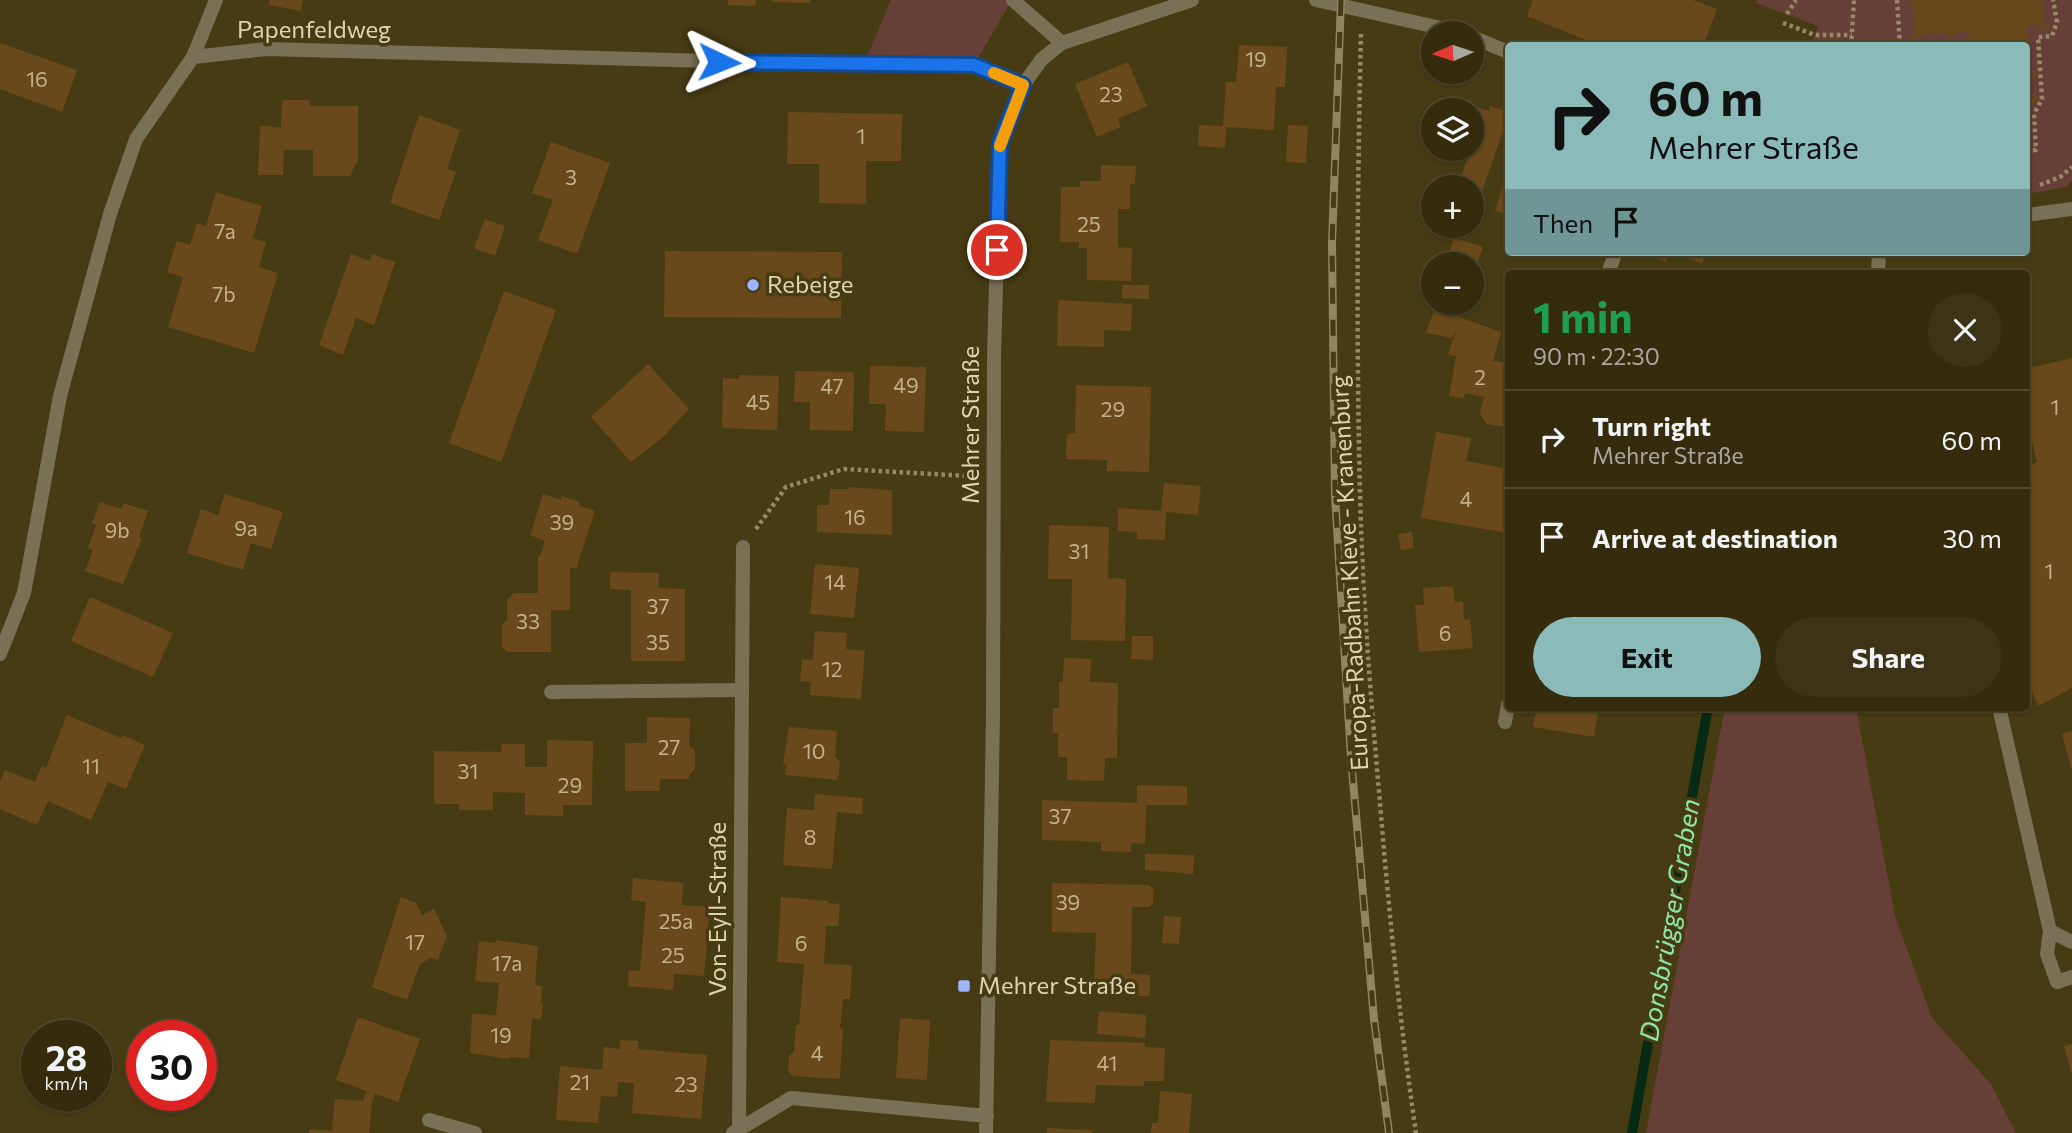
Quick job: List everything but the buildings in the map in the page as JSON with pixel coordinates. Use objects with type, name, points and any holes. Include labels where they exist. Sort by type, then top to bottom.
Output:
[{"type":"street","points":[[0,654],[24,593],[60,396],[110,214],[136,139],[192,57],[216,0]]},
{"type":"street","points":[[1013,0],[1062,43]]},
{"type":"street","name":"Mehrer Straße","points":[[986,1133],[993,714],[994,356],[1000,143],[1023,85],[1041,59],[1062,43],[1192,0]]},
{"type":"street","points":[[1317,0],[1421,24]]},
{"type":"street","points":[[1484,42],[1505,51]]},
{"type":"street","name":"Papenfeldweg","points":[[192,57],[266,49],[746,62],[974,65],[1023,85]]},
{"type":"street","points":[[2030,214],[2072,209]]},
{"type":"street","name":"Von-Eyll-Straße","points":[[736,1131],[743,547]]},
{"type":"street","points":[[551,692],[742,690]]},
{"type":"street","points":[[1505,722],[1507,711]]},
{"type":"street","points":[[2000,711],[2050,931],[2047,954],[2057,982],[2072,977]]},
{"type":"street","points":[[2050,931],[2072,942]]},
{"type":"street","name":"Von-Eyll-Straße","points":[[736,1131],[792,1098],[987,1116]]},
{"type":"street","points":[[429,1120],[475,1133]]},
{"type":"path","points":[[1787,14],[1796,0]]},
{"type":"path","points":[[1852,42],[1854,0]]},
{"type":"path","points":[[1897,0],[1900,42]]},
{"type":"path","points":[[2030,151],[2036,150],[2034,114],[2042,99],[2038,37],[2052,36],[2056,22],[2053,0]]},
{"type":"path","name":"Europa-Radbahn Kleve - Kranenburg","points":[[1361,10],[1357,357],[1361,529],[1369,677],[1393,955],[1416,1133]]},
{"type":"path","points":[[1783,23],[1815,34],[1852,35]]},
{"type":"path","points":[[2038,186],[2060,177],[2072,167]]},
{"type":"path","points":[[743,547],[786,487],[844,469],[993,477]]},
{"type":"shaded area","points":[[891,0],[1012,0],[974,65],[864,64]]},
{"type":"shaded area","points":[[1757,0],[2072,0],[2072,180],[2066,187],[2030,193],[2030,42],[1812,42],[1818,26],[1756,3]]},
{"type":"shaded area","points":[[1724,711],[1857,711],[1895,916],[1932,1018],[1991,1084],[2016,1133],[1646,1133]]},
{"type":"waterway","name":"Donsbrügger Graben","points":[[1632,1133],[1707,711]]},
{"type":"railway","points":[[1341,0],[1332,243],[1335,495],[1351,758],[1374,1019],[1389,1133]]},
{"type":"slow traffic","points":[[994,73],[1023,85],[1000,146]]},
{"type":"place","name":"Rebeige","points":[[753,285]]},
{"type":"place","name":"Mehrer Straße","points":[[964,986]]},
{"type":"route","points":[[719,62],[974,65],[1023,85],[1000,143],[997,250]]}]
